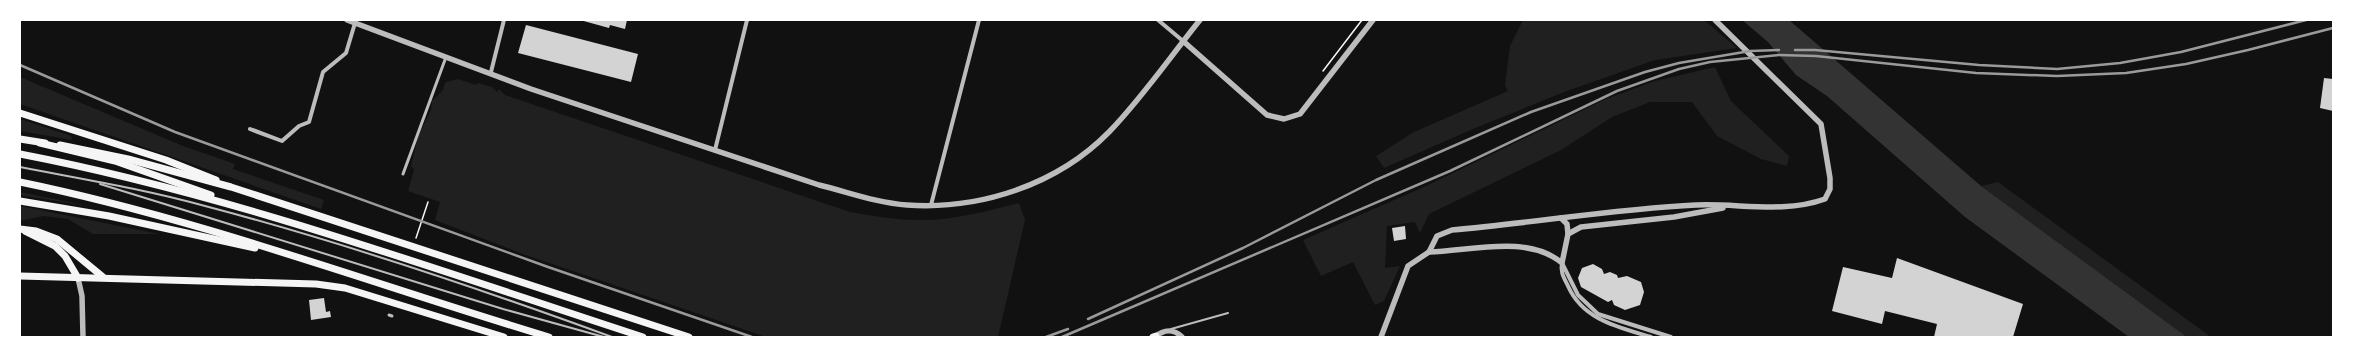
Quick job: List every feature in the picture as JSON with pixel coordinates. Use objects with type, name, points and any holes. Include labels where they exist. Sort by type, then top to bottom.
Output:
[{"type":"main road","points":[[20,113],[166,160],[231,187]]},
{"type":"main road","points":[[20,139],[110,154],[231,187],[689,337]]},
{"type":"main road","points":[[40,142],[115,161],[201,191],[225,203]]},
{"type":"main road","points":[[20,154],[93,169],[225,203],[353,241],[643,337]]},
{"type":"main road","points":[[20,182],[153,213],[549,337]]},
{"type":"main road","points":[[20,201],[109,216],[219,241],[284,253]]},
{"type":"main road","points":[[21,229],[36,230],[57,239],[80,256],[96,273],[105,278]]},
{"type":"main road","points":[[21,229],[55,246],[65,256],[78,278]]},
{"type":"main road","points":[[20,276],[284,282],[345,288],[504,337]]},
{"type":"street","points":[[347,20],[491,72],[531,89],[819,185],[867,198],[907,205],[946,205],[1008,194],[1044,180],[1078,159],[1108,132],[1200,20]]},
{"type":"street","points":[[491,72],[504,20]]},
{"type":"street","points":[[716,150],[747,20]]},
{"type":"street","points":[[930,205],[979,20]]},
{"type":"street","points":[[1158,20],[1267,115],[1284,120],[1300,114],[1374,20]]},
{"type":"street","points":[[1381,337],[1408,266],[1429,252],[1437,236],[1452,230],[1698,205],[1727,207],[1805,206],[1825,199],[1830,189],[1830,178],[1821,124],[1715,20]]},
{"type":"street","points":[[250,129],[282,141],[299,126],[309,122],[324,72],[346,53],[355,23]]},
{"type":"street","points":[[403,174],[446,57]]},
{"type":"street","points":[[1568,234],[1581,226],[1668,218],[1727,207]]},
{"type":"street","points":[[1561,218],[1567,224],[1568,234],[1562,263],[1562,274],[1568,288],[1583,308],[1610,325],[1651,337]]},
{"type":"street","points":[[1429,252],[1520,246],[1543,252],[1562,263],[1578,294],[1598,314],[1670,337]]},
{"type":"street","points":[[78,278],[82,296],[83,337]]},
{"type":"street","points":[[1155,337],[1166,331],[1178,333],[1182,337]]},
{"type":"lane","points":[[20,167],[95,182],[129,187],[204,205],[300,232],[532,308],[612,337]]},
{"type":"lane","points":[[95,182],[503,310],[604,337]]},
{"type":"lane","points":[[1166,331],[1228,313]]},
{"type":"path","points":[[1323,71],[1362,20]]},
{"type":"shaded area","points":[[1523,20],[1704,20],[1737,48],[1655,60],[1564,92],[1473,129],[1384,168],[1376,156],[1414,132],[1508,91],[1505,85],[1510,46]]},
{"type":"shaded area","points":[[1742,20],[1789,20],[1981,186],[2187,337],[2129,337],[1965,217],[1827,96],[1796,75],[1768,42]]},
{"type":"shaded area","points":[[1715,67],[1731,101],[1789,156],[1787,166],[1761,159],[1717,136],[1692,102],[1650,102],[1612,117],[1561,150],[1429,214],[1420,233],[1415,222],[1387,226],[1385,268],[1400,266],[1384,301],[1375,305],[1353,262],[1321,276],[1303,240],[1426,186],[1606,99],[1655,81]]},
{"type":"shaded area","points":[[20,77],[183,146],[235,164],[233,169],[324,200],[321,209],[20,104]]},
{"type":"shaded area","points":[[458,79],[476,85],[478,83],[492,87],[497,92],[499,89],[505,95],[850,212],[892,219],[931,220],[969,215],[1019,203],[1025,220],[998,337],[766,337],[520,253],[435,220],[440,202],[408,191],[414,170],[411,166],[418,137],[431,110],[432,101],[442,91],[446,82]]},
{"type":"shaded area","points":[[20,119],[71,136],[72,140],[20,131]]},
{"type":"shaded area","points":[[1998,182],[2211,337],[2187,337],[1981,186]]},
{"type":"shaded area","points":[[20,192],[93,207],[20,195]]},
{"type":"shaded area","points":[[20,206],[159,234],[93,234],[68,219],[43,216],[20,221]]},
{"type":"building","points":[[580,20],[627,20],[625,29],[610,25],[609,28]]},
{"type":"building","points":[[526,25],[638,54],[631,82],[518,53]]},
{"type":"building","points":[[2324,78],[2333,79],[2333,111],[2320,108]]},
{"type":"building","points":[[1405,226],[1406,239],[1394,241],[1392,228]]},
{"type":"building","points":[[1897,258],[2023,304],[2013,337],[1934,337],[1937,324],[1885,311],[1882,324],[1832,311],[1843,267],[1892,278]]},
{"type":"building","points":[[1593,264],[1602,269],[1604,274],[1610,272],[1617,275],[1618,278],[1627,276],[1641,282],[1644,292],[1640,305],[1625,310],[1614,305],[1612,300],[1608,302],[1581,287],[1578,278],[1582,268]]},
{"type":"building","points":[[324,298],[326,312],[330,311],[331,317],[311,320],[309,300]]},
{"type":"railway","points":[[1795,50],[1815,50],[1979,65],[2057,69],[2120,63],[2181,52],[2306,20]]},
{"type":"railway","points":[[1062,337],[1450,171],[1617,91],[1679,69],[1710,62],[1779,55],[1816,56],[1976,73],[2057,76],[2126,73],[2186,64],[2333,28]]},
{"type":"railway","points":[[1088,319],[1243,248],[1376,180],[1531,112],[1645,72],[1679,63],[1750,51],[1779,50]]},
{"type":"railway","points":[[20,65],[175,132],[548,267],[752,337]]},
{"type":"railway","points":[[1046,337],[1068,329]]}]
